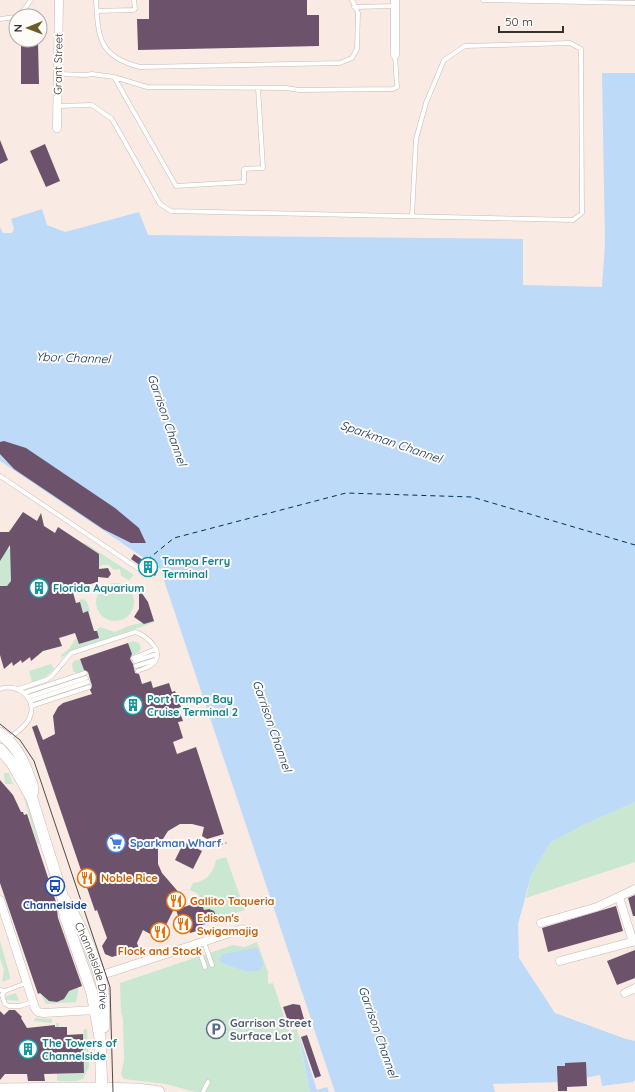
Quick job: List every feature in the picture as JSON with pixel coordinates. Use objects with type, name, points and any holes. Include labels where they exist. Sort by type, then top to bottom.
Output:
[{"type":"main road","name":"Channelside Drive","points":[[2,742],[20,754],[26,767],[33,789],[32,799],[63,898],[65,916],[92,993],[100,1038],[102,1090]]},
{"type":"main road","name":"Channelside Drive","points":[[63,898],[73,913],[99,976],[103,992],[104,1028],[100,1038]]},
{"type":"main road","points":[[70,929],[79,944],[87,965],[95,974],[99,976]]},
{"type":"main road","points":[[0,1089],[137,1089],[159,1092]]},
{"type":"street","name":"Grant Street","points":[[57,128],[59,0]]},
{"type":"street","points":[[395,3],[395,55]]},
{"type":"street","points":[[541,923],[597,907],[635,889]]},
{"type":"street","points":[[560,962],[634,942],[618,897]]},
{"type":"street","points":[[0,900],[32,1002],[36,1010],[42,1013],[96,1010]]},
{"type":"street","points":[[99,976],[242,929]]},
{"type":"street","points":[[625,992],[635,988]]},
{"type":"lane","points":[[24,8],[31,0]]},
{"type":"lane","points":[[96,0],[97,24],[101,43],[113,56],[127,63],[140,67],[340,63],[352,58],[357,49],[358,13],[352,0]]},
{"type":"lane","points":[[97,11],[132,10],[135,9],[134,0]]},
{"type":"lane","points":[[482,0],[635,2]]},
{"type":"lane","points":[[354,7],[395,3]]},
{"type":"lane","points":[[58,106],[92,105],[112,119],[160,204],[171,211],[573,220],[582,213],[581,49],[570,43],[465,46],[444,60],[426,103],[416,139],[412,216]]},
{"type":"lane","points":[[58,74],[92,74],[114,77],[147,87],[299,90],[393,89],[397,87],[395,55]]},
{"type":"lane","points":[[114,77],[176,186],[244,182],[244,169],[264,168],[258,88]]},
{"type":"lane","points":[[0,476],[142,571]]},
{"type":"lane","points":[[19,690],[46,680],[52,676],[71,653],[132,632],[140,633],[151,640],[156,654],[150,666],[137,668]]},
{"type":"lane","points":[[134,659],[156,654]]},
{"type":"lane","points":[[24,693],[87,680]]},
{"type":"lane","points":[[30,701],[87,680]]},
{"type":"lane","points":[[30,701],[87,680]]},
{"type":"lane","points":[[0,689],[9,687],[19,690],[24,693],[30,701],[30,718],[26,724],[2,742]]},
{"type":"lane","points":[[201,943],[212,965]]},
{"type":"lane","points":[[201,943],[205,967]]},
{"type":"lane","points":[[5,1004],[2,990],[26,983]]},
{"type":"lane","points":[[0,1000],[5,1004],[18,1006],[32,1002]]},
{"type":"lane","points":[[203,1092],[208,1082]]},
{"type":"path","points":[[221,844],[227,842]]},
{"type":"path","points":[[210,921],[214,919],[213,917]]},
{"type":"green space","points":[[85,543],[134,575],[129,580],[121,576],[120,569],[114,570],[109,565],[102,565],[98,568],[99,555],[84,544]]},
{"type":"green space","points":[[5,548],[11,549],[11,581],[7,586],[0,586],[0,558]]},
{"type":"green space","points":[[111,583],[119,583],[129,588],[133,595],[133,609],[129,616],[119,621],[111,621],[101,616],[99,613],[96,606],[96,598],[101,588],[104,586]]},
{"type":"green space","points":[[84,599],[87,602],[90,611],[86,612],[87,616],[67,622],[71,634],[65,637],[63,630],[68,629],[66,621],[84,616],[79,600]]},
{"type":"green space","points":[[154,620],[155,622],[73,650],[61,658],[61,655],[69,649],[76,638],[79,644],[99,638],[96,631],[100,627],[115,632],[128,626]]},
{"type":"green space","points":[[133,641],[139,643],[141,648],[139,652],[132,655],[128,643]]},
{"type":"green space","points":[[80,659],[84,671],[76,673],[73,671],[72,664],[74,661]]},
{"type":"green space","points":[[51,664],[54,669],[47,676],[32,682],[29,671]]},
{"type":"green space","points":[[4,773],[9,773],[13,784],[5,784]]},
{"type":"green space","points":[[23,794],[26,794],[39,844],[37,844]]},
{"type":"green space","points":[[635,802],[635,862],[526,898],[531,876],[550,843],[585,824]]},
{"type":"green space","points":[[226,857],[245,910],[215,920],[214,911],[209,909],[204,910],[198,894],[190,890],[193,883],[202,881],[209,876],[216,860]]},
{"type":"green space","points":[[0,941],[10,976],[10,979],[2,982],[4,970],[0,958]]},
{"type":"green space","name":"Garrison Street Surface Lot","points":[[257,942],[268,972],[268,984],[273,983],[289,1031],[297,1029],[310,1092],[195,1092],[166,1084],[124,1079],[121,1075],[124,1060],[120,983],[233,945],[245,947]]},
{"type":"green space","points":[[69,988],[78,988],[76,1002],[46,1004],[40,993],[57,1002],[64,999]]},
{"type":"green space","points":[[16,993],[19,1001],[5,1000],[6,996]]},
{"type":"green space","points":[[35,1018],[52,1019],[52,1023],[34,1021]]},
{"type":"green space","points":[[56,1023],[59,1023],[59,1074],[84,1073],[83,1035],[84,1029],[87,1029],[89,1067],[83,1079],[76,1081],[57,1081]]},
{"type":"water","points":[[602,73],[635,73],[635,802],[585,824],[550,843],[531,876],[518,924],[519,958],[555,1013],[635,1041],[635,1080],[633,1082],[602,1086],[600,1075],[563,1082],[493,1084],[495,1092],[310,1092],[298,1031],[313,1025],[160,569],[0,461],[0,227],[3,233],[12,233],[14,229],[11,219],[42,209],[47,225],[65,232],[139,212],[148,235],[523,239],[523,285],[602,287],[605,244]]},
{"type":"water","points":[[256,948],[258,949],[263,964],[260,971],[245,971],[222,963],[219,959],[223,954]]},
{"type":"pier","points":[[0,461],[160,569],[335,1092],[329,1092],[327,1087],[317,1090],[297,1029],[311,1024],[158,570],[0,463]]},
{"type":"building","points":[[149,0],[307,0],[307,15],[319,15],[319,46],[138,50],[137,19],[149,19]]},
{"type":"building","points":[[21,48],[38,48],[39,84],[21,84]]},
{"type":"building","points":[[0,140],[8,160],[0,164]]},
{"type":"building","points":[[45,144],[60,181],[46,187],[30,151]]},
{"type":"building","points":[[4,441],[26,448],[115,508],[139,528],[146,543],[131,543],[103,529],[14,469],[0,454],[0,442]]},
{"type":"building","name":"Florida Aquarium","points":[[23,512],[37,521],[41,513],[44,526],[55,533],[58,527],[99,554],[99,569],[108,568],[111,574],[108,578],[98,577],[98,582],[72,589],[76,603],[80,602],[83,613],[88,611],[94,631],[97,631],[99,638],[79,644],[75,633],[59,638],[62,646],[43,651],[31,661],[30,657],[22,663],[21,660],[13,666],[12,662],[4,669],[0,655],[0,586],[7,586],[11,581],[10,545],[0,561],[0,532],[9,532]]},
{"type":"building","name":"Tampa Ferry Terminal","points":[[134,554],[158,570],[155,576],[131,559]]},
{"type":"building","points":[[139,589],[148,602],[154,621],[144,624],[134,617],[139,609]]},
{"type":"building","name":"Sparkman Wharf","points":[[128,643],[132,654],[130,659],[135,673],[139,674],[142,684],[151,681],[153,688],[169,683],[172,692],[175,691],[181,707],[178,708],[183,721],[178,722],[183,738],[173,742],[177,754],[196,747],[224,834],[207,839],[202,836],[204,827],[192,824],[180,824],[168,831],[158,847],[158,864],[162,873],[181,895],[159,939],[143,930],[137,943],[139,949],[112,957],[105,954],[102,946],[107,938],[97,910],[95,911],[32,727],[37,725],[43,740],[55,734],[53,716],[58,707],[63,703],[92,694],[90,690],[92,686],[88,672],[84,670],[80,659]]},
{"type":"building","points":[[0,780],[13,795],[21,812],[23,812],[24,815],[27,814],[56,902],[58,918],[82,986],[69,991],[64,999],[57,1002],[49,1001],[40,993],[38,994],[0,883]]},
{"type":"building","points":[[184,842],[202,851],[193,869],[175,860]]},
{"type":"building","points":[[635,895],[635,916],[633,916],[628,898]]},
{"type":"building","points":[[201,901],[204,910],[209,909],[214,911],[216,916],[207,919],[208,923],[196,927],[197,931],[190,933],[189,930],[184,931],[176,910]]},
{"type":"building","points":[[616,906],[623,931],[548,952],[542,928]]},
{"type":"building","points":[[635,950],[635,978],[617,985],[607,961]]},
{"type":"building","points":[[293,1004],[300,1005],[304,1019],[289,1024],[283,1007]]},
{"type":"building","name":"The Towers of Channelside","points":[[9,1010],[15,1010],[22,1017],[21,1018],[27,1028],[55,1025],[55,1027],[67,1027],[67,1035],[83,1034],[84,1073],[44,1074],[45,1081],[28,1081],[27,1074],[5,1074],[0,1080],[0,1011],[4,1015]]},
{"type":"building","points":[[307,1035],[321,1076],[315,1078],[301,1037]]},
{"type":"building","points":[[586,1062],[587,1086],[567,1087],[567,1091],[558,1091],[557,1066],[565,1066],[565,1063]]},
{"type":"ferry route","points":[[147,560],[174,538],[346,493],[472,497],[635,545]]},
{"type":"tram line","points":[[0,724],[20,740],[34,761],[110,987],[113,1092]]},
{"type":"place","name":"Tampa Ferry Terminal","points":[[148,567]]},
{"type":"place","name":"Florida Aquarium","points":[[39,588]]},
{"type":"place","name":"Port Tampa Bay Cruise Terminal 2","points":[[133,705]]},
{"type":"place","name":"Sparkman Wharf","points":[[116,843]]},
{"type":"place","name":"Noble Rice","points":[[87,878]]},
{"type":"place","name":"Channelside","points":[[55,886]]},
{"type":"place","name":"Gallito Taqueria","points":[[176,901]]},
{"type":"place","name":"Edison's Swigamajig","points":[[183,924]]},
{"type":"place","name":"Flock and Stock","points":[[160,932]]},
{"type":"place","name":"Garrison Street Surface Lot","points":[[216,1029]]},
{"type":"place","name":"The Towers of Channelside","points":[[28,1049]]},
{"type":"water label","name":"Ybor Channel","points":[[73,358]]},
{"type":"water label","name":"Garrison Channel","points":[[167,420]]},
{"type":"water label","name":"Sparkman Channel","points":[[391,442]]},
{"type":"water label","name":"Garrison Channel","points":[[272,726]]},
{"type":"water label","name":"Garrison Channel","points":[[378,1032]]}]
